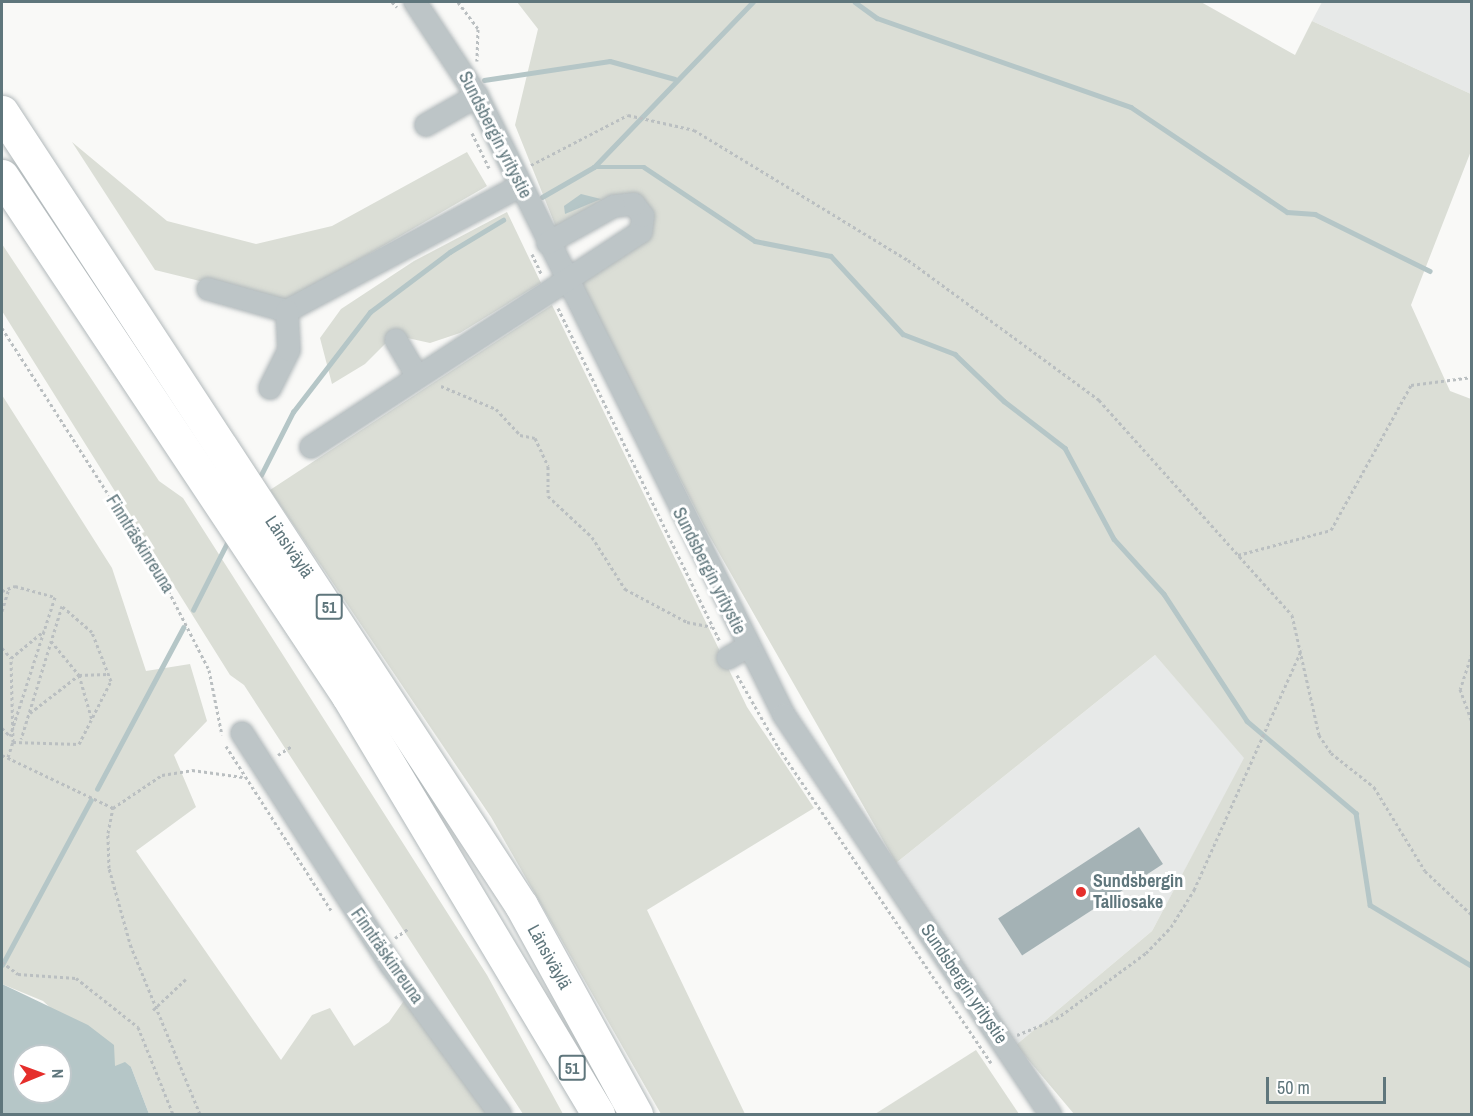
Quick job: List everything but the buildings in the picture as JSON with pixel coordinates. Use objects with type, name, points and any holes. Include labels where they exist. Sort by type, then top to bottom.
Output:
[{"type":"highway","name":"Länsiväylä","points":[[2,112],[521,905],[636,1114]]},
{"type":"highway","name":"Länsiväylä","points":[[2,177],[348,696],[598,1114]]},
{"type":"street","name":"Sundsbergin yritystie","points":[[415,2],[477,96],[566,280],[737,652],[790,724],[1050,1114]]},
{"type":"street","points":[[426,125],[477,96]]},
{"type":"street","points":[[208,289],[287,311],[518,180]]},
{"type":"street","points":[[311,447],[641,232],[643,216],[633,204],[614,206],[548,243]]},
{"type":"street","points":[[270,388],[289,350],[287,311]]},
{"type":"street","points":[[396,340],[417,376]]},
{"type":"street","name":"Finnträskinreuna","points":[[242,733],[391,965],[500,1114]]},
{"type":"path","points":[[458,2],[478,29],[477,96]]},
{"type":"path","points":[[518,180],[628,116],[652,117],[694,130],[897,254],[1039,354],[1099,400],[1143,444],[1292,615],[1302,649],[1319,735],[1330,753],[1374,788],[1425,871],[1472,915]]},
{"type":"path","name":"Finnträskinreuna","points":[[2,328],[163,580],[209,670],[224,743],[243,777],[192,770],[162,775],[113,808]]},
{"type":"path","points":[[417,376],[496,409],[520,435],[535,438],[548,466],[548,496],[592,537],[626,589],[687,622],[713,627]]},
{"type":"path","points":[[1238,555],[1331,530],[1398,400],[1411,385],[1472,377]]},
{"type":"path","points":[[2,591],[9,588],[55,597],[10,736]]},
{"type":"path","points":[[2,610],[9,588]]},
{"type":"path","points":[[13,742],[21,739],[79,744],[111,681],[92,632],[62,606],[21,739]]},
{"type":"path","points":[[10,657],[45,630]]},
{"type":"path","points":[[51,641],[79,675],[92,720]]},
{"type":"path","points":[[2,648],[10,657],[10,736]]},
{"type":"path","points":[[1022,1032],[1056,1018],[1146,953],[1171,927],[1194,890],[1302,649]]},
{"type":"path","points":[[1472,653],[1460,689],[1472,722]]},
{"type":"path","points":[[29,713],[79,675],[108,674]]},
{"type":"path","points":[[2,728],[13,742],[8,757]]},
{"type":"path","points":[[2,755],[113,808],[109,868],[153,1010],[200,1114]]},
{"type":"path","points":[[2,962],[18,974],[76,978],[138,1027],[173,1114]]},
{"type":"path","points":[[153,1010],[186,979]]},
{"type":"shaded area","points":[[517,2],[1201,2],[1295,55],[1312,21],[1471,94],[1471,151],[1411,305],[1450,391],[1471,399],[1471,1114],[1074,1114],[1016,1045],[1152,931],[1244,758],[1155,655],[896,863],[706,530],[578,278],[644,234],[645,205],[558,232],[515,125],[538,29]]},
{"type":"shaded area","points":[[1322,2],[1471,2],[1471,94],[1312,21]]},
{"type":"shaded area","points":[[72,142],[167,221],[256,244],[332,226],[467,152],[487,186],[286,302],[155,270]]},
{"type":"shaded area","points":[[581,194],[601,199],[565,214],[564,206]]},
{"type":"shaded area","points":[[507,212],[541,283],[460,333],[430,343],[394,335],[365,364],[332,384],[320,338],[341,309],[414,261]]},
{"type":"shaded area","points":[[2,244],[159,481],[183,498],[487,975],[563,1114],[523,1114],[244,685],[230,675],[2,311]]},
{"type":"shaded area","points":[[552,305],[747,707],[814,808],[647,910],[745,1114],[661,1114],[491,817],[270,490]]},
{"type":"shaded area","points":[[2,395],[112,568],[146,671],[190,664],[207,721],[174,755],[196,807],[136,851],[281,1060],[312,1015],[330,1008],[354,1046],[389,1022],[415,985],[494,1114],[149,1114],[131,1067],[115,1067],[43,1001],[2,984]]},
{"type":"shaded area","points":[[1155,655],[1245,758],[1152,931],[1016,1045],[896,863]]},
{"type":"shaded area","points":[[2,984],[88,1025],[114,1045],[115,1066],[125,1062],[131,1067],[149,1114],[2,1114]]},
{"type":"shaded area","points":[[976,1050],[1019,1114],[875,1114]]},
{"type":"waterway","points":[[594,167],[753,2]]},
{"type":"waterway","points":[[855,2],[877,18],[1131,107],[1287,212],[1315,214],[1430,271]]},
{"type":"waterway","points":[[484,80],[610,61],[675,79]]},
{"type":"waterway","points":[[542,197],[594,167],[644,167],[755,241],[831,256],[903,334],[955,354],[1004,401],[1065,448],[1114,539],[1164,594],[1247,721],[1356,813],[1370,905],[1472,966]]},
{"type":"waterway","points":[[261,475],[293,412],[370,312],[450,252],[503,220]]},
{"type":"waterway","points":[[193,610],[227,543]]},
{"type":"waterway","points":[[97,789],[183,628]]},
{"type":"waterway","points":[[2,965],[91,800]]},
{"type":"place","name":"Sundsbergin Talliosake","points":[[1081,892]]}]
